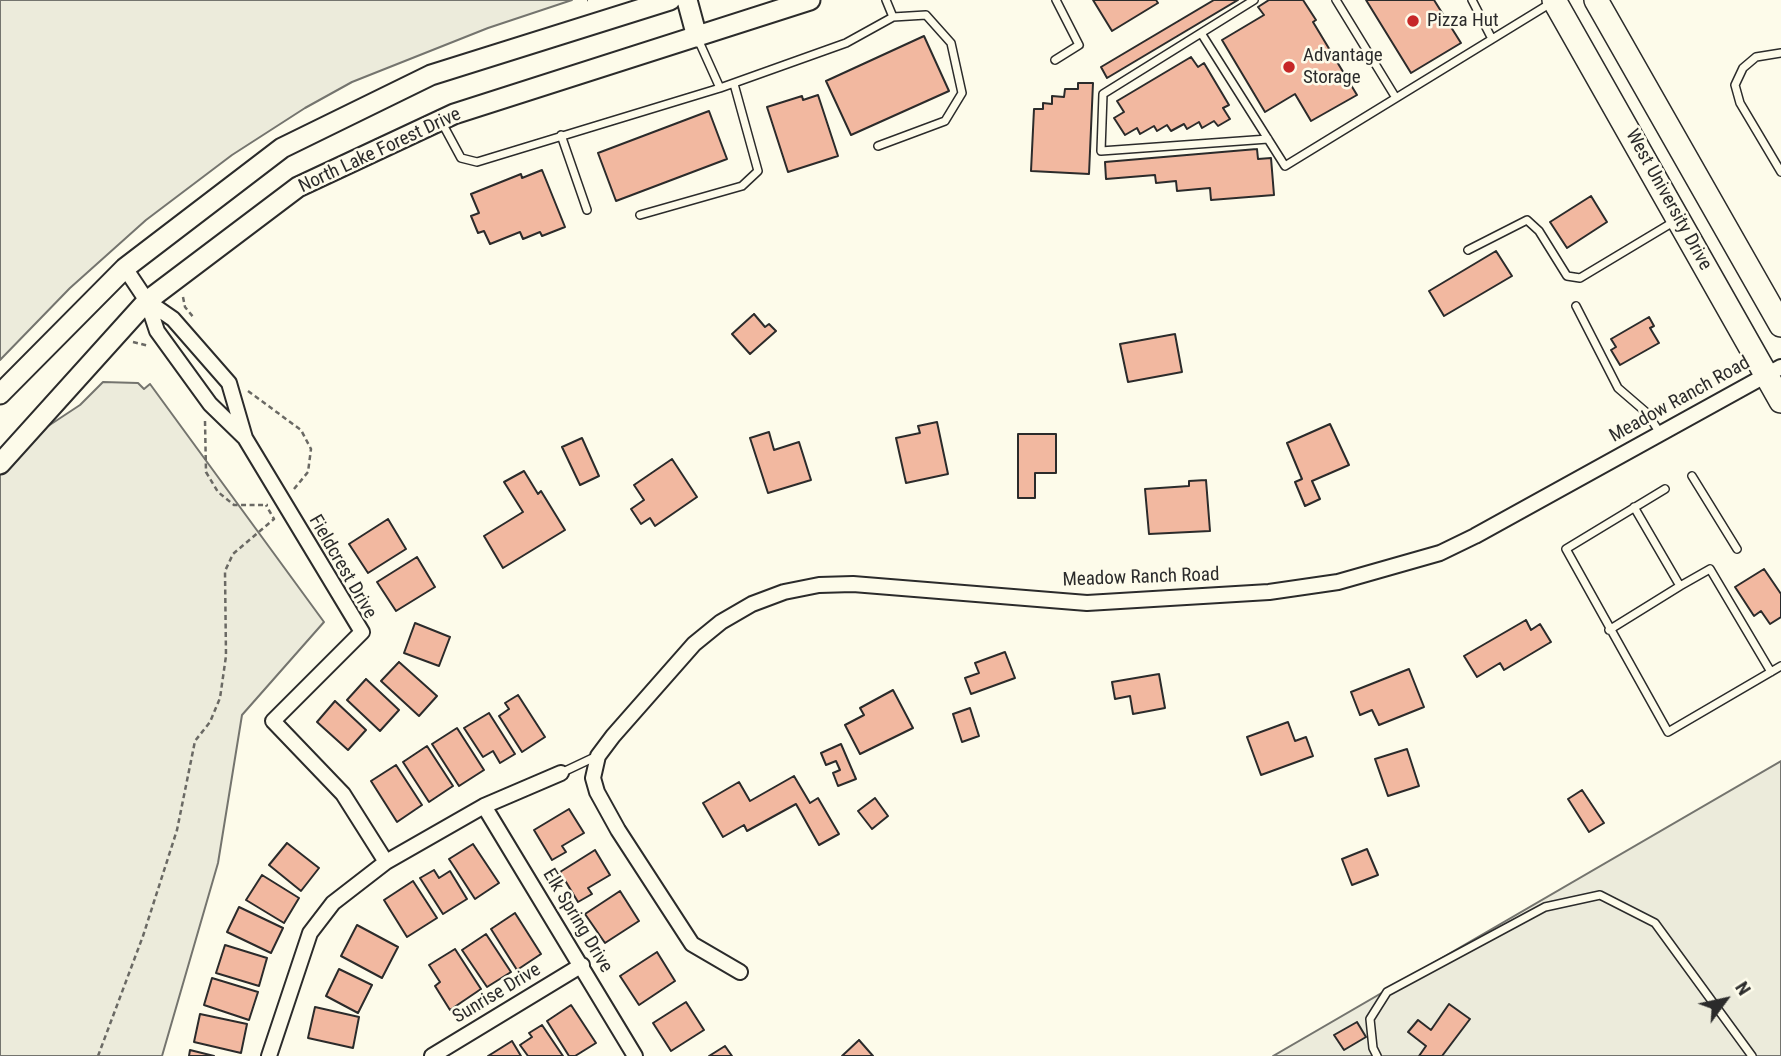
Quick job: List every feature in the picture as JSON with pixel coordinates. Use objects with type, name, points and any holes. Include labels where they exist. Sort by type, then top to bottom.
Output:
[{"type":"highway","name":"West University Drive","points":[[1554,0],[1678,219],[1773,371],[1781,401]]},
{"type":"highway","name":"West University Drive","points":[[1596,0],[1781,325]]},
{"type":"main road","points":[[0,394],[125,268],[282,148],[431,75],[670,0]]},
{"type":"main road","points":[[687,0],[697,37]]},
{"type":"main road","name":"North Lake Forest Drive","points":[[0,464],[146,300],[298,187],[441,120],[810,0]]},
{"type":"street","name":"Fieldcrest Drive","points":[[125,268],[146,300],[157,331],[210,404],[245,438]]},
{"type":"street","name":"Fieldcrest Drive","points":[[146,300],[173,319],[229,383],[245,438],[274,504],[362,632],[273,721],[343,794],[386,862]]},
{"type":"street","name":"Meadow Ranch Road","points":[[598,756],[694,644],[722,622],[752,604],[784,592],[818,585],[853,584],[1087,603],[1269,592],[1338,582],[1440,553],[1773,371]]},
{"type":"street","points":[[598,756],[593,778],[597,792],[618,830],[692,944],[740,972]]},
{"type":"street","points":[[269,1056],[310,933],[333,903],[386,862],[484,806],[561,773]]},
{"type":"street","name":"Elk Spring Drive","points":[[484,806],[635,1056]]},
{"type":"street","name":"Sunrise Drive","points":[[432,1056],[582,965]]},
{"type":"lane","points":[[886,0],[893,18]]},
{"type":"lane","points":[[1055,60],[1079,45],[1056,0]]},
{"type":"lane","points":[[1254,0],[1103,94],[1101,151],[1268,139]]},
{"type":"lane","points":[[1336,0],[1396,98]]},
{"type":"lane","points":[[1472,0],[1492,39]]},
{"type":"lane","points":[[1201,33],[1284,166],[1554,0]]},
{"type":"lane","points":[[441,120],[461,158],[477,162],[734,84],[846,43],[893,18],[926,15],[951,43],[962,93],[946,121],[878,146]]},
{"type":"lane","points":[[697,37],[720,88]]},
{"type":"lane","points":[[1781,53],[1756,57],[1743,68],[1735,85],[1740,103],[1781,172]]},
{"type":"lane","points":[[640,215],[742,186],[758,171],[734,84]]},
{"type":"lane","points":[[561,135],[587,210]]},
{"type":"lane","points":[[1468,250],[1527,220],[1539,231],[1567,275],[1580,278],[1678,219]]},
{"type":"lane","points":[[1576,306],[1618,388],[1647,413],[1660,433]]},
{"type":"lane","points":[[1692,476],[1737,549]]},
{"type":"lane","points":[[1665,489],[1566,549],[1668,732],[1781,666]]},
{"type":"lane","points":[[1634,507],[1680,586]]},
{"type":"lane","points":[[1609,630],[1710,569],[1771,672]]},
{"type":"lane","points":[[561,773],[598,756]]},
{"type":"lane","points":[[1377,1056],[1373,1048],[1370,1019],[1387,992],[1545,907],[1600,895],[1655,923],[1752,1056]]},
{"type":"path","points":[[182,293],[185,307],[194,318]]},
{"type":"path","points":[[124,345],[142,342],[150,347]]},
{"type":"path","points":[[204,415],[207,431],[206,472],[218,492],[234,505],[274,504],[308,471],[311,449],[301,430],[251,396],[243,384]]},
{"type":"path","points":[[98,1056],[143,936],[177,830],[195,741],[210,722],[220,698],[226,656],[225,571],[233,554],[274,519],[274,504]]},
{"type":"shaded area","points":[[0,0],[572,0],[488,28],[352,82],[305,108],[232,155],[146,220],[70,288],[0,360]]},
{"type":"shaded area","points":[[103,382],[138,383],[144,389],[150,384],[324,622],[242,715],[218,863],[162,1056],[0,1056],[0,473],[36,434],[80,405]]},
{"type":"shaded area","points":[[1781,761],[1781,1056],[1273,1056]]},
{"type":"building","points":[[1093,0],[1156,0],[1158,3],[1112,31]]},
{"type":"building","points":[[1214,0],[1238,0],[1107,78],[1101,67]]},
{"type":"building","name":"Advantage Storage","points":[[1269,0],[1303,0],[1316,20],[1313,22],[1357,95],[1311,121],[1295,94],[1265,112],[1222,40],[1264,15],[1258,7]]},
{"type":"building","name":"Pizza Hut","points":[[1366,0],[1434,0],[1461,43],[1411,73]]},
{"type":"building","points":[[924,36],[949,91],[851,135],[826,81]]},
{"type":"building","points":[[1191,57],[1198,67],[1204,63],[1229,105],[1223,108],[1230,119],[1218,126],[1214,121],[1202,128],[1199,122],[1187,129],[1184,124],[1171,131],[1167,125],[1157,131],[1154,126],[1140,134],[1137,128],[1125,135],[1114,118],[1124,112],[1117,101]]},
{"type":"building","points":[[1078,83],[1093,83],[1089,174],[1031,171],[1034,109],[1043,109],[1043,103],[1052,104],[1052,96],[1064,97],[1065,89],[1078,89]]},
{"type":"building","points":[[818,95],[838,156],[788,172],[767,107],[802,96],[803,100]]},
{"type":"building","points":[[709,111],[727,159],[616,201],[598,153]]},
{"type":"building","points":[[1257,149],[1258,159],[1271,158],[1274,195],[1211,200],[1210,188],[1177,191],[1176,181],[1156,183],[1155,175],[1106,179],[1105,162]]},
{"type":"building","points":[[542,170],[565,227],[542,236],[540,232],[523,239],[520,232],[490,244],[484,231],[478,233],[471,216],[479,213],[471,194],[521,174],[522,178]]},
{"type":"building","points":[[1591,196],[1607,222],[1567,248],[1550,222]]},
{"type":"building","points":[[1496,251],[1512,276],[1444,316],[1429,291]]},
{"type":"building","points":[[754,314],[765,327],[769,324],[776,331],[750,354],[732,334]]},
{"type":"building","points":[[1649,317],[1654,326],[1650,328],[1659,343],[1620,365],[1611,350],[1616,347],[1611,339]]},
{"type":"building","points":[[1175,334],[1182,372],[1128,382],[1120,344]]},
{"type":"building","points":[[937,422],[948,474],[906,483],[896,438],[920,433],[918,426]]},
{"type":"building","points":[[1330,424],[1349,465],[1312,481],[1320,499],[1305,506],[1295,482],[1302,479],[1287,443]]},
{"type":"building","points":[[769,432],[774,450],[799,442],[811,480],[768,493],[750,438]]},
{"type":"building","points":[[1018,434],[1056,434],[1056,473],[1035,473],[1035,498],[1018,498]]},
{"type":"building","points":[[582,438],[599,476],[580,485],[562,447]]},
{"type":"building","points":[[672,459],[697,497],[655,526],[650,518],[641,524],[631,509],[644,500],[634,485]]},
{"type":"building","points":[[524,471],[538,494],[541,491],[565,530],[503,568],[484,536],[523,512],[504,482]]},
{"type":"building","points":[[1206,480],[1210,531],[1149,534],[1145,489],[1189,486],[1189,481]]},
{"type":"building","points":[[388,519],[406,549],[368,573],[349,544]]},
{"type":"building","points":[[417,557],[435,587],[396,611],[377,582]]},
{"type":"building","points":[[1764,569],[1781,594],[1781,617],[1770,624],[1761,611],[1754,616],[1735,587]]},
{"type":"building","points":[[1526,620],[1531,630],[1540,624],[1551,642],[1504,670],[1500,663],[1477,677],[1464,656]]},
{"type":"building","points":[[415,623],[450,637],[439,666],[404,653]]},
{"type":"building","points":[[1005,652],[1015,678],[971,694],[965,678],[979,673],[975,663]]},
{"type":"building","points":[[399,662],[437,696],[419,716],[381,681]]},
{"type":"building","points":[[1409,669],[1424,707],[1379,725],[1372,710],[1360,715],[1351,692]]},
{"type":"building","points":[[1159,674],[1165,708],[1133,714],[1130,696],[1115,699],[1112,682]]},
{"type":"building","points":[[366,679],[399,710],[380,731],[347,700]]},
{"type":"building","points":[[893,690],[913,728],[860,754],[845,725],[864,715],[860,708]]},
{"type":"building","points":[[518,695],[545,737],[522,752],[499,716],[509,709],[505,703]]},
{"type":"building","points":[[335,701],[366,730],[348,750],[317,722]]},
{"type":"building","points":[[970,708],[979,736],[962,742],[953,714]]},
{"type":"building","points":[[489,713],[515,754],[500,763],[493,751],[483,757],[464,728]]},
{"type":"building","points":[[1288,722],[1295,741],[1306,737],[1313,756],[1261,775],[1247,737]]},
{"type":"building","points":[[457,728],[484,770],[459,786],[432,744]]},
{"type":"building","points":[[841,744],[856,779],[838,786],[833,773],[840,770],[836,761],[826,765],[821,753]]},
{"type":"building","points":[[427,746],[453,786],[429,802],[403,762]]},
{"type":"building","points":[[1407,749],[1419,786],[1388,796],[1375,759]]},
{"type":"building","points":[[396,765],[422,805],[397,822],[371,781]]},
{"type":"building","points":[[794,776],[810,803],[818,798],[839,834],[819,845],[796,804],[747,831],[744,825],[723,837],[703,803],[739,782],[750,801]]},
{"type":"building","points":[[1582,790],[1604,823],[1589,832],[1568,799]]},
{"type":"building","points":[[875,798],[888,816],[872,829],[858,811]]},
{"type":"building","points":[[569,809],[584,833],[562,846],[566,852],[552,860],[534,830]]},
{"type":"building","points":[[287,843],[319,868],[301,891],[269,865]]},
{"type":"building","points":[[473,844],[499,883],[475,899],[449,859]]},
{"type":"building","points":[[1367,849],[1378,875],[1352,885],[1342,859]]},
{"type":"building","points":[[595,850],[610,875],[588,888],[592,894],[578,902],[560,872]]},
{"type":"building","points":[[434,870],[439,878],[450,871],[467,899],[443,914],[420,878]]},
{"type":"building","points":[[262,875],[299,898],[284,923],[246,900]]},
{"type":"building","points":[[413,881],[437,918],[407,937],[384,900]]},
{"type":"building","points":[[620,891],[639,921],[605,943],[585,914]]},
{"type":"building","points":[[239,907],[283,928],[271,953],[227,932]]},
{"type":"building","points":[[515,913],[541,954],[517,970],[491,929]]},
{"type":"building","points":[[357,925],[398,947],[382,978],[341,956]]},
{"type":"building","points":[[486,934],[511,972],[487,987],[462,950]]},
{"type":"building","points":[[225,945],[267,958],[259,986],[216,973]]},
{"type":"building","points":[[455,949],[481,989],[450,1010],[435,986],[440,982],[429,965]]},
{"type":"building","points":[[657,952],[675,981],[639,1005],[620,976]]},
{"type":"building","points":[[339,969],[372,985],[358,1013],[326,996]]},
{"type":"building","points":[[212,978],[258,992],[249,1020],[204,1005]]},
{"type":"building","points":[[686,1002],[704,1030],[671,1051],[653,1023]]},
{"type":"building","points":[[1449,1004],[1470,1019],[1442,1056],[1419,1056],[1426,1046],[1408,1032],[1418,1020],[1431,1030]]},
{"type":"building","points":[[571,1005],[596,1043],[575,1056],[569,1056],[547,1021]]},
{"type":"building","points":[[315,1007],[359,1017],[353,1048],[308,1038]]},
{"type":"building","points":[[200,1014],[247,1024],[241,1053],[194,1042]]},
{"type":"building","points":[[1357,1022],[1366,1037],[1344,1050],[1334,1035]]},
{"type":"building","points":[[542,1025],[563,1056],[528,1056],[520,1045],[532,1037],[529,1033]]},
{"type":"building","points":[[859,1040],[873,1056],[842,1056]]},
{"type":"building","points":[[512,1041],[521,1056],[488,1056]]},
{"type":"building","points":[[725,1046],[732,1056],[709,1056]]},
{"type":"building","points":[[190,1050],[214,1056],[189,1056]]},
{"type":"place","name":"Pizza Hut","points":[[1413,21]]},
{"type":"place","name":"Advantage Storage","points":[[1289,67]]}]
